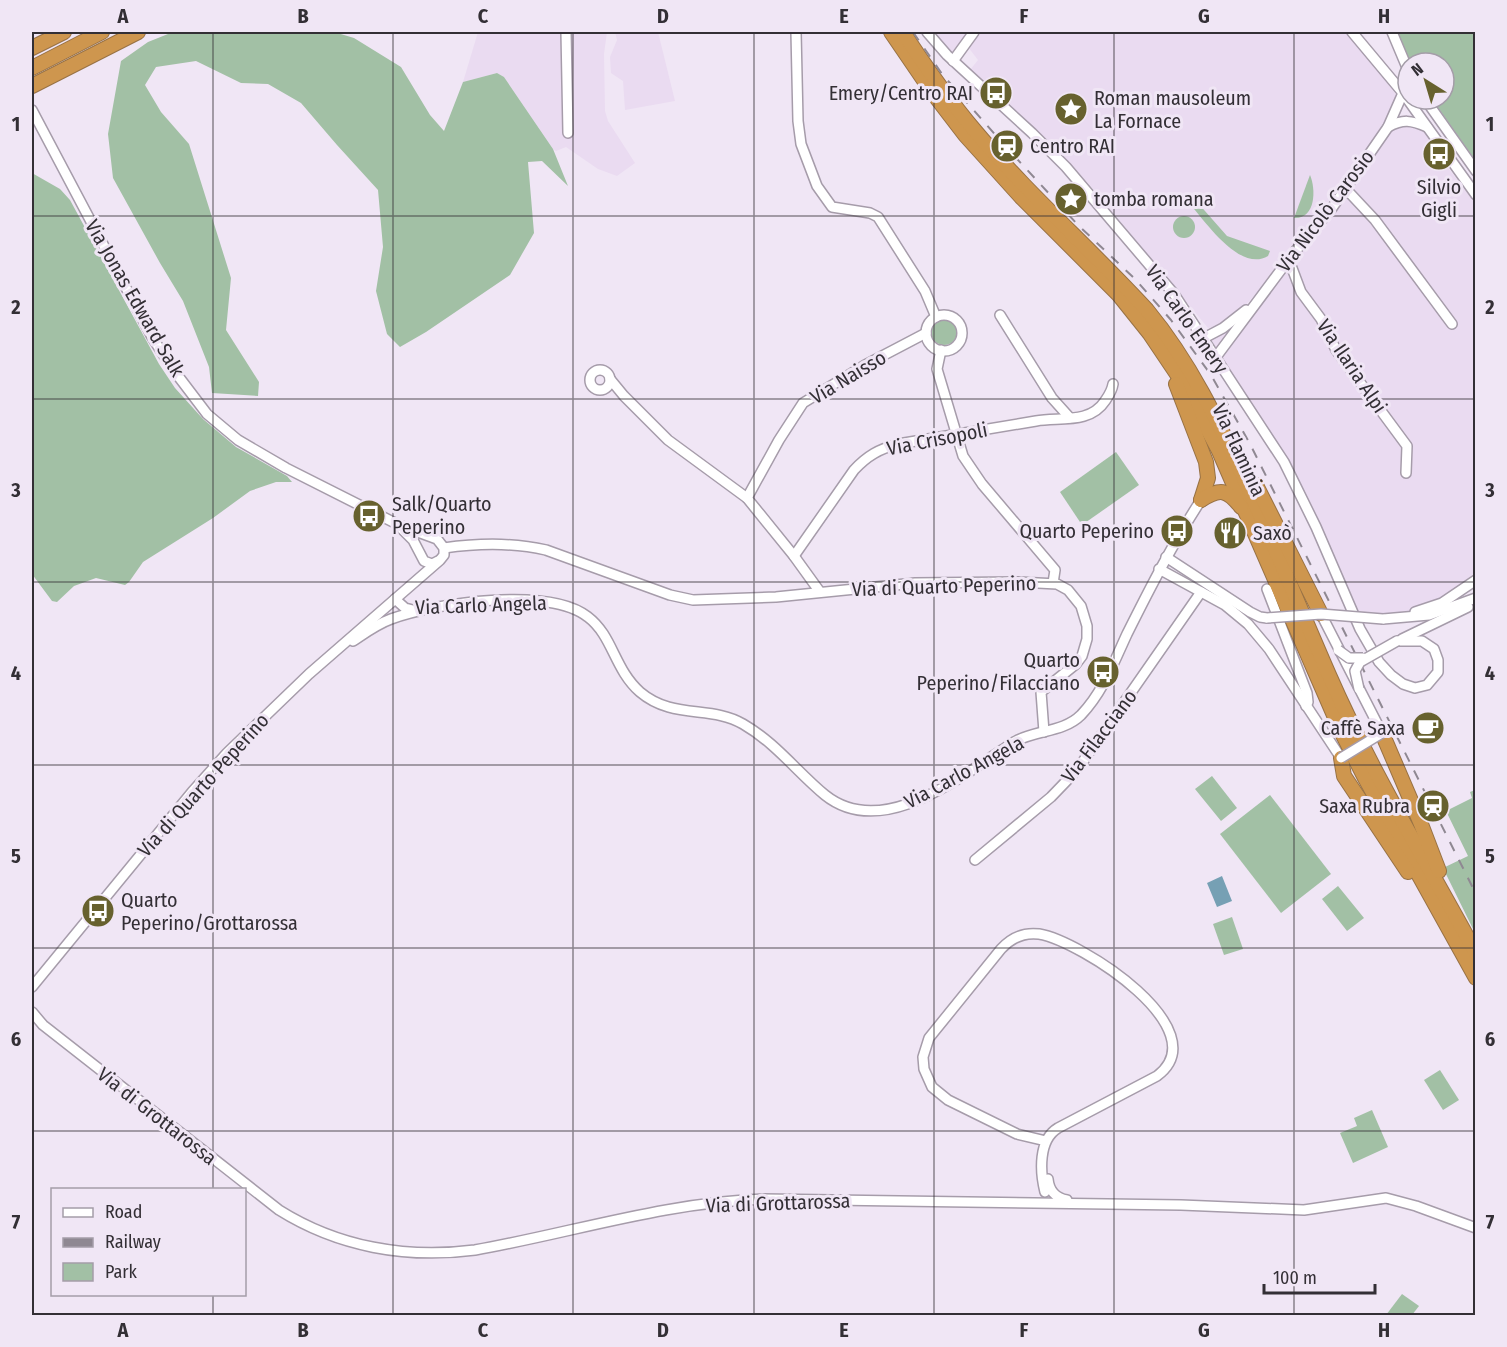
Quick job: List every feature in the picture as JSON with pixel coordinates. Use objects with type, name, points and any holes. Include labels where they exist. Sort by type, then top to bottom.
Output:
[{"type":"highway","points":[[32,48],[64,32]]},
{"type":"highway","points":[[32,68],[102,32]]},
{"type":"highway","points":[[32,86],[138,32]]},
{"type":"highway","points":[[113,45],[143,32]]},
{"type":"highway","name":"Via Flaminia","points":[[891,32],[965,135],[1021,197],[1118,294],[1150,334],[1196,406],[1248,516],[1340,729],[1476,978]]},
{"type":"highway","name":"Via Flaminia","points":[[903,32],[937,82],[976,132],[1157,322],[1193,375],[1223,431],[1344,709],[1370,761],[1476,952]]},
{"type":"highway","points":[[1150,334],[1168,367],[1204,457],[1208,478],[1201,500]]},
{"type":"highway","points":[[1223,431],[1253,479],[1321,614]]},
{"type":"highway","points":[[1201,500],[1214,493],[1223,492],[1235,500],[1248,516]]},
{"type":"highway","points":[[1382,733],[1421,824],[1455,915]]},
{"type":"highway","points":[[1341,759],[1342,771],[1349,784],[1386,840],[1439,912]]},
{"type":"street","points":[[566,32],[568,133]]},
{"type":"street","points":[[796,32],[799,136],[817,186],[832,207],[870,213],[878,218],[925,291],[936,317]]},
{"type":"street","name":"Via Carlo Emery","points":[[927,32],[953,61],[1032,132],[1078,180],[1174,294],[1279,453],[1307,508],[1360,629],[1379,662],[1403,684],[1415,688],[1427,685],[1436,676],[1438,669],[1434,649],[1422,640],[1397,641]]},
{"type":"street","points":[[953,61],[974,32]]},
{"type":"street","points":[[1352,32],[1396,85]]},
{"type":"street","points":[[1392,32],[1400,51]]},
{"type":"street","name":"Via Nicolò Carosio","points":[[1216,357],[1287,261],[1332,208],[1388,127],[1396,109]]},
{"type":"street","name":"Via Jonas Edward Salk","points":[[32,110],[152,336],[172,368],[207,414],[238,441],[286,468],[431,539]]},
{"type":"street","points":[[1416,111],[1476,195]]},
{"type":"street","points":[[1434,111],[1476,171]]},
{"type":"street","points":[[1388,127],[1400,120],[1412,120],[1427,127]]},
{"type":"street","points":[[1345,188],[1375,219],[1452,324]]},
{"type":"street","name":"Via Ilaria Alpi","points":[[1287,261],[1301,292],[1321,319],[1336,350],[1407,446],[1406,473]]},
{"type":"street","name":"Via Nicolò Carosio","points":[[1204,338],[1236,319],[1263,294]]},
{"type":"street","points":[[1000,315],[1052,398],[1070,418]]},
{"type":"street","points":[[951,316],[961,327],[959,342],[951,349],[941,350],[930,344],[926,333],[928,324],[936,317],[951,316]]},
{"type":"street","name":"Via Naisso","points":[[747,498],[803,403],[866,365],[926,333]]},
{"type":"street","points":[[941,350],[937,369],[963,456],[982,484],[1055,570],[1053,583]]},
{"type":"street","points":[[612,384],[668,440],[747,498],[820,592]]},
{"type":"street","name":"Via Crisopoli","points":[[794,556],[854,470],[868,457],[888,447],[1056,418],[1084,418],[1096,413],[1112,391],[1113,384]]},
{"type":"street","points":[[1044,732],[1072,723],[1086,709],[1108,676],[1166,557],[1201,500]]},
{"type":"street","name":"Via Jonas Edward Salk","points":[[399,525],[410,536],[420,556]]},
{"type":"street","points":[[415,581],[422,567],[420,556],[422,544],[431,539],[439,541],[444,548],[444,555],[438,561],[430,563],[420,556]]},
{"type":"street","name":"Via di Quarto Peperino","points":[[444,548],[490,543],[525,545],[546,550],[649,588],[693,600],[776,597],[915,583],[1053,583],[1065,587],[1077,600],[1086,619],[1087,633],[1085,648],[1076,664],[1041,694],[1044,732]]},
{"type":"street","points":[[1166,557],[1250,612],[1267,618],[1321,614],[1388,618],[1436,614],[1476,600]]},
{"type":"street","name":"Via di Quarto Peperino","points":[[33,984],[227,753],[271,710],[438,561]]},
{"type":"street","points":[[1160,569],[1225,605],[1248,624],[1269,649],[1341,759],[1382,733],[1321,614]]},
{"type":"street","points":[[1388,618],[1442,603],[1476,580]]},
{"type":"street","points":[[1267,589],[1307,693],[1306,706]]},
{"type":"street","name":"Via Filacciano","points":[[975,860],[1051,797],[1077,770],[1201,592]]},
{"type":"street","name":"Via Carlo Angela","points":[[395,600],[405,608],[420,612],[461,604],[519,601],[561,603],[578,610],[588,616],[603,633],[620,669],[642,693],[669,708],[730,718],[741,723],[762,735],[823,794],[842,806],[856,811],[882,812],[907,804],[952,782],[1018,740],[1044,732]]},
{"type":"street","points":[[1359,689],[1355,671],[1363,658],[1437,624],[1476,600]]},
{"type":"street","name":"Via Carlo Angela","points":[[384,608],[401,616]]},
{"type":"street","points":[[401,616],[420,612]]},
{"type":"street","name":"Via Carlo Angela","points":[[340,648],[382,623],[401,616]]},
{"type":"street","points":[[1338,650],[1349,658],[1363,658]]},
{"type":"street","points":[[1045,1203],[1042,1171],[1043,1150],[1046,1141],[1048,1135],[1164,1071],[1171,1060],[1173,1045],[1165,1022],[1124,978],[1098,960],[1075,949],[1042,935],[1026,934],[1016,937],[1001,949],[929,1038],[923,1057],[928,1079],[939,1094],[1017,1134],[1046,1141]]},
{"type":"street","name":"Via di Grottarossa","points":[[32,1012],[43,1025],[279,1210],[304,1225],[329,1235],[382,1249],[424,1253],[475,1250],[684,1207],[746,1200],[1181,1205],[1304,1210],[1386,1198],[1416,1206],[1476,1228]]},
{"type":"street","points":[[32,1024],[43,1025]]},
{"type":"street","points":[[1045,1192],[1048,1182],[1046,1141]]},
{"type":"street","points":[[1048,1182],[1051,1190],[1059,1198],[1091,1200],[1102,1204]]},
{"type":"shaded area","points":[[478,32],[607,32],[604,54],[605,111],[608,121],[635,163],[617,176],[598,169],[566,147],[556,151],[504,77],[497,73],[463,82]]},
{"type":"shaded area","points":[[615,32],[658,32],[675,101],[625,110],[623,81],[611,73],[610,57],[617,40]]},
{"type":"shaded area","points":[[933,32],[970,32],[951,54],[945,50]]},
{"type":"shaded area","points":[[979,32],[1347,32],[1396,95],[1396,101],[1364,155],[1278,268],[1244,307],[1216,326],[1208,328],[1097,193],[1060,152],[970,70],[978,60],[968,47]]},
{"type":"shaded area","points":[[1411,123],[1422,129],[1475,203],[1475,573],[1445,597],[1404,613],[1358,613],[1321,527],[1285,453],[1268,431],[1210,338],[1243,317],[1346,194],[1392,129]]},
{"type":"green space","points":[[173,32],[334,32],[354,38],[401,67],[430,115],[444,131],[463,82],[497,73],[504,77],[553,149],[568,186],[542,161],[528,162],[534,233],[510,275],[400,347],[387,334],[376,291],[383,247],[378,190],[301,103],[268,84],[241,83],[196,61],[156,67],[145,85],[161,112],[189,144],[231,278],[226,330],[259,382],[258,396],[212,393],[209,367],[183,301],[113,178],[108,134],[121,61],[148,42]]},
{"type":"green space","points":[[1398,32],[1475,32],[1475,160],[1440,111],[1456,111],[1456,51],[1404,51]]},
{"type":"green space","points":[[32,173],[60,189],[70,200],[159,364],[175,388],[203,419],[236,447],[287,476],[292,482],[276,482],[250,491],[213,518],[143,562],[125,585],[96,578],[74,586],[57,602],[52,601],[32,574]]},
{"type":"green space","points":[[1310,175],[1313,202],[1307,214],[1294,218]]},
{"type":"green space","points":[[1190,194],[1227,236],[1270,251],[1268,256],[1257,259],[1246,257],[1224,243],[1189,203]]},
{"type":"green space","points":[[1184,216],[1192,219],[1195,227],[1192,235],[1184,238],[1176,235],[1173,227],[1176,219]]},
{"type":"green space","points":[[944,319],[953,323],[957,332],[953,341],[944,345],[935,341],[931,332],[935,323]]},
{"type":"green space","points":[[1116,452],[1139,485],[1082,525],[1060,492]]},
{"type":"green space","points":[[1212,776],[1237,808],[1221,821],[1195,789]]},
{"type":"green space","points":[[1475,790],[1475,933],[1443,868],[1468,856],[1446,811],[1472,798],[1470,792]]},
{"type":"green space","points":[[1270,795],[1331,874],[1281,913],[1220,834]]},
{"type":"green space","points":[[1338,886],[1364,918],[1347,931],[1322,899]]},
{"type":"green space","points":[[1232,917],[1243,949],[1224,955],[1213,924]]},
{"type":"green space","points":[[1440,1070],[1459,1100],[1443,1110],[1424,1080]]},
{"type":"green space","points":[[1372,1110],[1388,1147],[1353,1163],[1340,1133],[1357,1126],[1354,1118]]},
{"type":"green space","points":[[1402,1294],[1419,1306],[1412,1315],[1386,1315]]},
{"type":"water","points":[[1222,876],[1232,901],[1217,907],[1207,883]]},
{"type":"railway","points":[[913,32],[942,74],[1006,147],[1078,225],[1135,279],[1171,320],[1211,375],[1249,442],[1476,894]]},
{"type":"place","name":"Emery/Centro RAI","points":[[996,93]]},
{"type":"place","name":"Roman mausoleum La Fornace","points":[[1071,109]]},
{"type":"place","name":"Centro RAI","points":[[1007,146]]},
{"type":"place","name":"Silvio Gigli","points":[[1439,154]]},
{"type":"place","name":"tomba romana","points":[[1071,199]]},
{"type":"place","name":"Salk/Quarto Peperino","points":[[369,516]]},
{"type":"place","name":"Quarto Peperino","points":[[1177,531]]},
{"type":"place","name":"Saxò","points":[[1230,533]]},
{"type":"place","name":"Quarto Peperino/Filacciano","points":[[1103,672]]},
{"type":"place","name":"Caffè Saxa","points":[[1428,728]]},
{"type":"place","name":"Saxa Rubra","points":[[1433,806]]},
{"type":"place","name":"Quarto Peperino/Grottarossa","points":[[98,911]]}]
